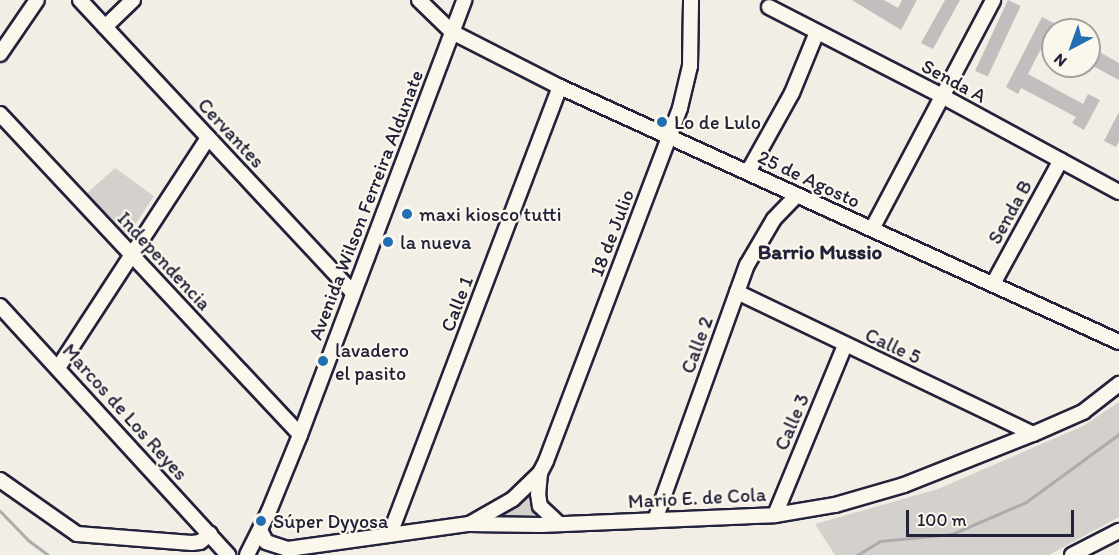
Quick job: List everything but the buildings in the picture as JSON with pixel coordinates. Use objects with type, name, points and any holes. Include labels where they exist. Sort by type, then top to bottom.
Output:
[{"type":"street","points":[[0,54],[37,0]]},
{"type":"street","name":"Cervantes","points":[[80,0],[353,293]]},
{"type":"street","points":[[105,27],[134,0]]},
{"type":"street","name":"25 de Agosto","points":[[419,0],[452,32],[560,87],[1119,342]]},
{"type":"street","name":"Avenida Wilson Ferreira Aldunate","points":[[247,555],[261,530],[300,435],[464,0]]},
{"type":"street","name":"18 de Julio","points":[[558,523],[540,506],[538,494],[540,473],[574,390],[670,136],[688,74],[691,0]]},
{"type":"street","points":[[872,229],[993,0]]},
{"type":"street","name":"Senda A","points":[[769,7],[942,96],[1119,192]]},
{"type":"street","points":[[748,172],[792,93],[817,32]]},
{"type":"street","name":"Calle 1","points":[[390,534],[560,87]]},
{"type":"street","name":"Independencia","points":[[0,114],[300,435]]},
{"type":"street","points":[[58,368],[208,138]]},
{"type":"street","name":"Senda B","points":[[993,284],[1061,160]]},
{"type":"street","name":"Calle 2","points":[[655,520],[737,292],[756,246],[774,219],[797,195]]},
{"type":"street","name":"Calle 5","points":[[737,292],[1033,434]]},
{"type":"street","name":"Marcos de Los Reyes","points":[[0,306],[224,552]]},
{"type":"street","name":"Calle 3","points":[[775,514],[845,345]]},
{"type":"street","name":"Mario E. de Cola","points":[[288,549],[469,524],[655,520],[775,514],[835,505],[904,485],[1033,434],[1083,412],[1119,384]]},
{"type":"street","name":"18 de Julio","points":[[469,524],[501,508],[540,473]]},
{"type":"street","points":[[0,480],[66,530],[77,534],[192,543],[200,542],[210,534]]},
{"type":"street","points":[[261,530],[266,542],[288,549]]},
{"type":"street","points":[[1072,555],[1119,531]]},
{"type":"street","points":[[273,555],[288,549]]},
{"type":"shaded area","points":[[115,168],[154,196],[125,240],[86,194]]},
{"type":"shaded area","points":[[1119,402],[1119,517],[1049,555],[835,555],[815,524],[938,489],[1083,426]]},
{"type":"shaded area","points":[[534,486],[533,505],[542,521],[494,518]]},
{"type":"waterway","points":[[857,555],[880,541],[952,534],[1026,502],[1119,434]]},
{"type":"waterway","points":[[0,511],[28,540],[48,555]]},
{"type":"place","name":"Lo de Lulo","points":[[662,122]]},
{"type":"place","name":"maxi kiosco tutti","points":[[407,214]]},
{"type":"place","name":"la nueva","points":[[388,242]]},
{"type":"place","name":"lavadero el pasito","points":[[323,361]]},
{"type":"place","name":"Súper Dyyosa","points":[[261,521]]},
{"type":"district","name":"Barrio Mussio","points":[[820,252]]}]
